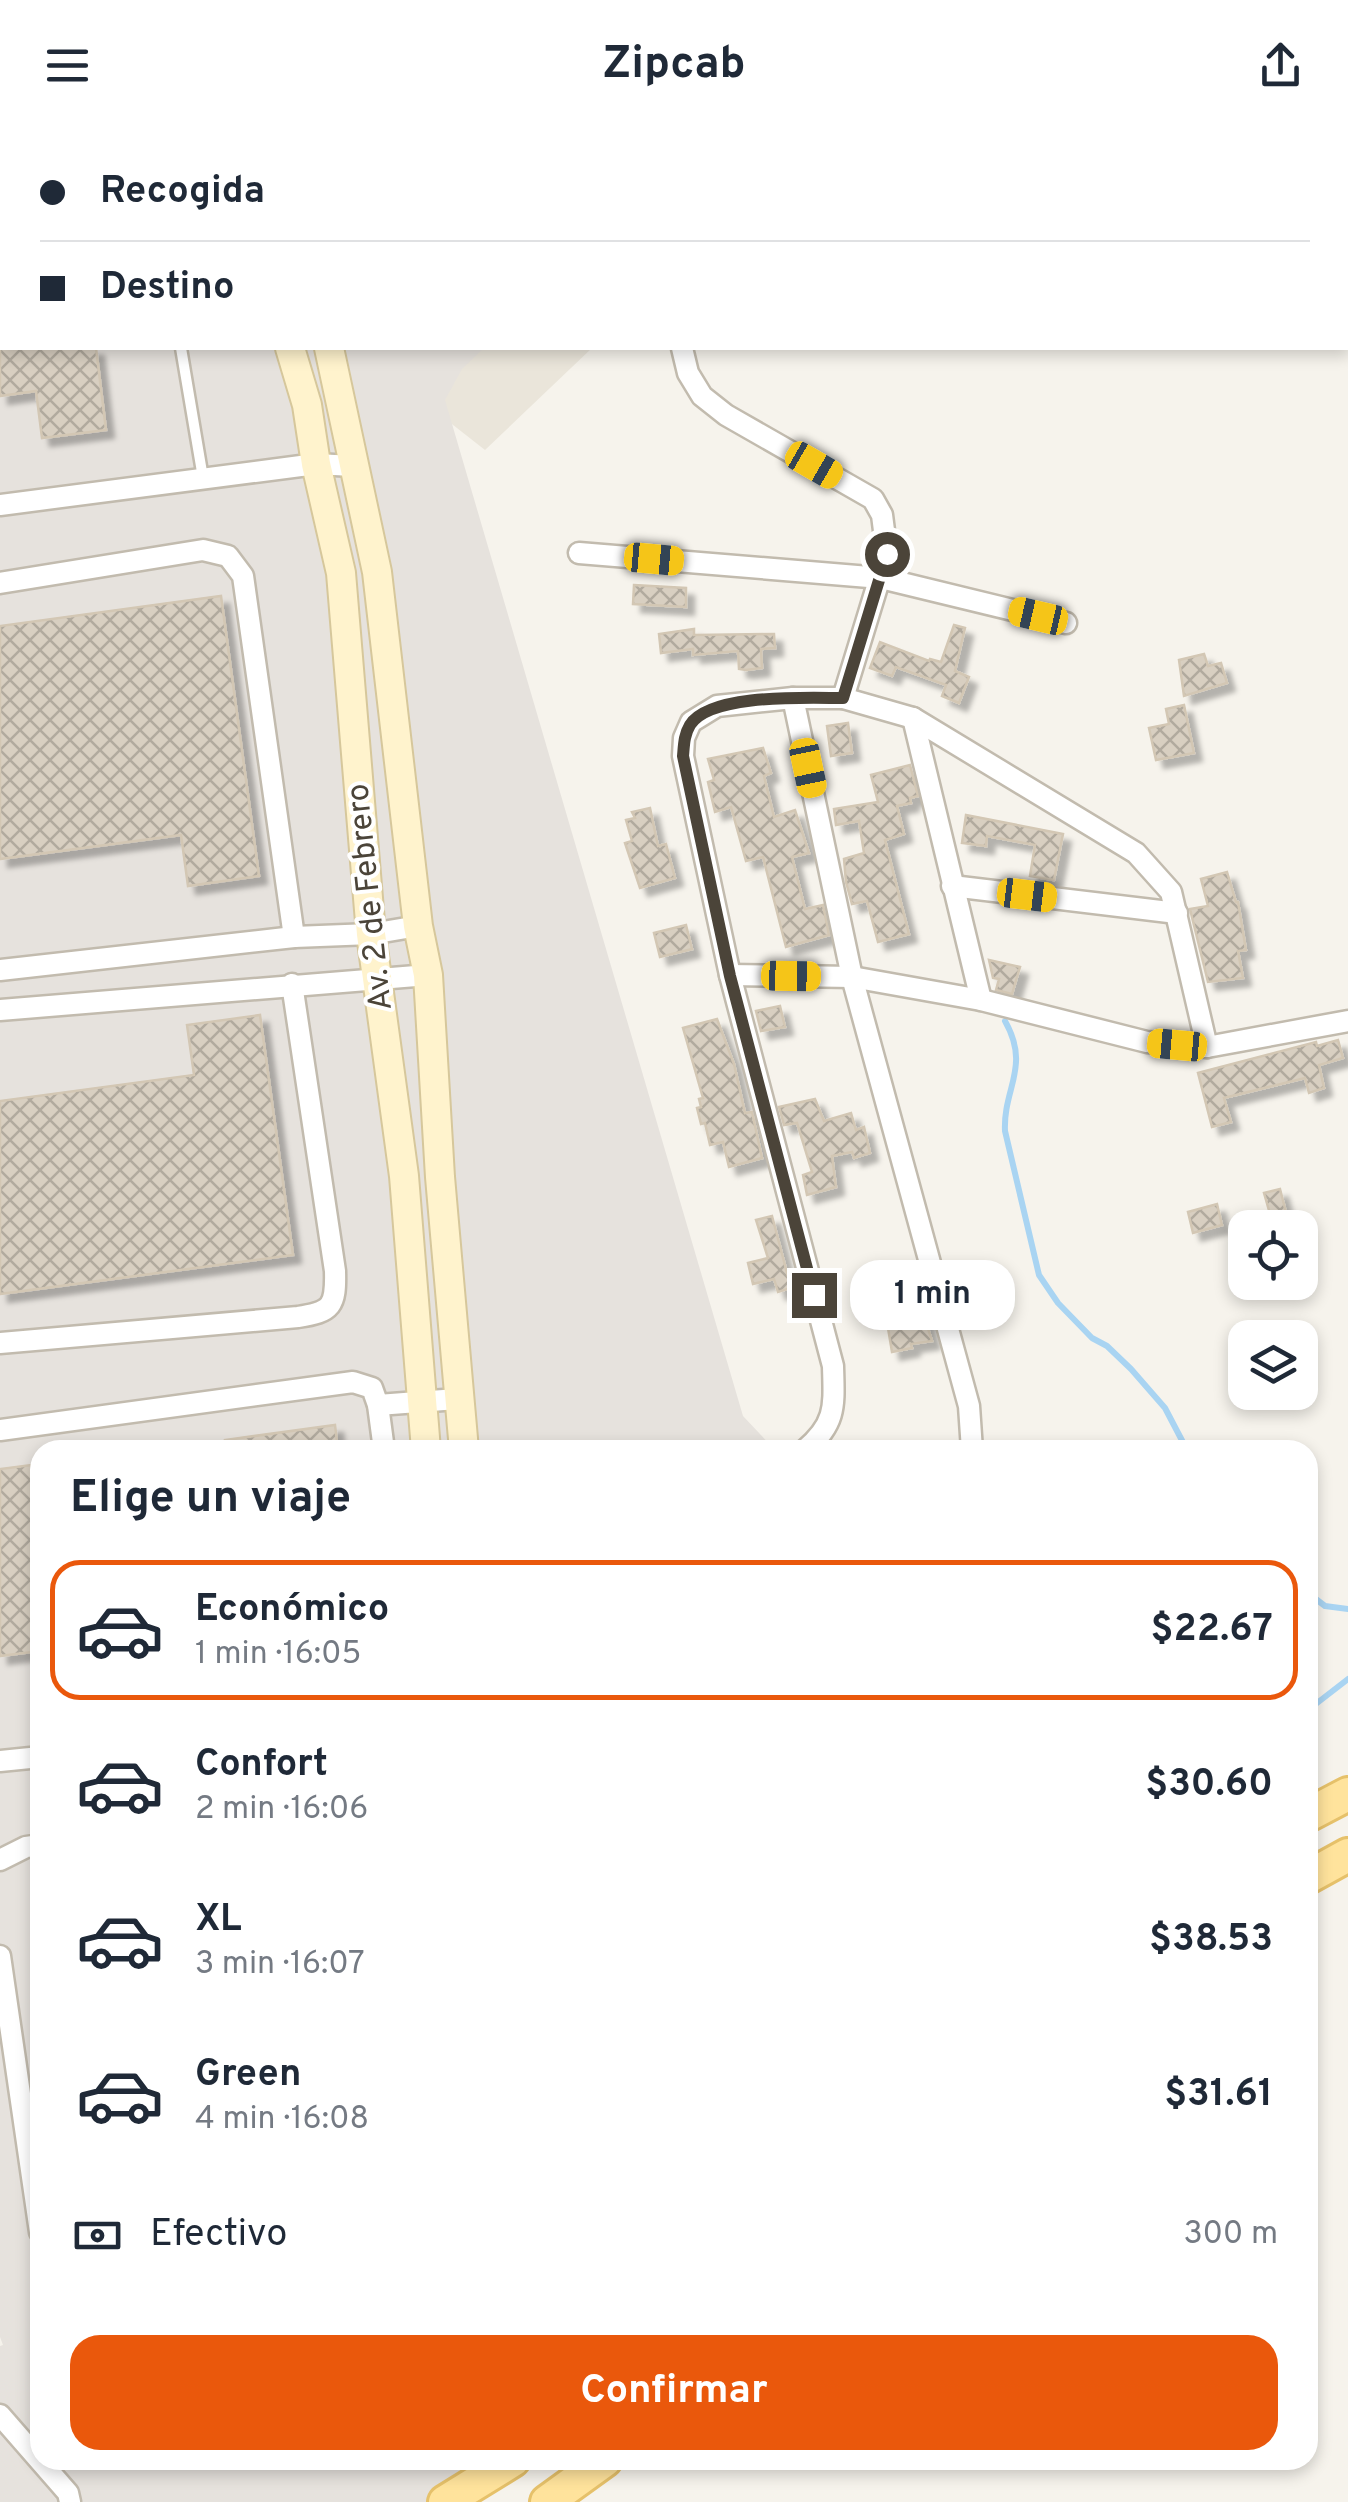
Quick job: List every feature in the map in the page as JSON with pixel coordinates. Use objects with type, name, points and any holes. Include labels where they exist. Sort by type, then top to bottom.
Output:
[{"type":"main road","name":"Av. 2 de Febrero","points":[[291,350],[307,405],[316,464],[342,573],[371,934],[404,1176],[425,1440]]},
{"type":"main road","name":"Av. 2 de Febrero","points":[[329,350],[377,572],[418,926],[428,976],[463,1440]]},
{"type":"main road","points":[[1318,1809],[1348,1794]]},
{"type":"main road","points":[[1318,1872],[1348,1855]]},
{"type":"main road","points":[[445,2502],[497,2470]]},
{"type":"main road","points":[[547,2502],[592,2470]]},
{"type":"street","points":[[682,350],[688,372],[702,396],[726,415],[873,499],[882,515],[887,554],[843,698]]},
{"type":"street","points":[[0,505],[316,464],[353,466]]},
{"type":"street","points":[[0,582],[202,550],[228,556],[244,576],[294,937]]},
{"type":"street","points":[[579,553],[880,578],[1066,623]]},
{"type":"street","points":[[793,698],[852,977],[969,1406],[971,1440]]},
{"type":"street","points":[[815,1440],[828,1428],[834,1406],[833,1366],[730,976],[683,756],[684,738],[691,722],[717,706],[793,698],[843,698],[913,718],[1136,853],[1172,892],[1207,1047]]},
{"type":"street","points":[[913,718],[981,1000]]},
{"type":"street","points":[[952,886],[1177,913]]},
{"type":"street","points":[[0,970],[294,937],[371,934],[418,926]]},
{"type":"street","points":[[0,1010],[428,976]]},
{"type":"street","points":[[730,976],[852,977],[981,1000],[1147,1042],[1207,1047],[1348,1020]]},
{"type":"street","points":[[0,1342],[298,1317],[320,1314],[332,1305],[335,1271],[292,984]]},
{"type":"street","points":[[0,1430],[353,1382],[372,1388],[383,1440]]},
{"type":"street","points":[[378,1405],[457,1398]]},
{"type":"street","points":[[0,1762],[30,1758]]},
{"type":"street","points":[[0,1860],[30,1846]]},
{"type":"street","points":[[0,1956],[30,2163]]},
{"type":"street","points":[[0,2415],[30,2449]]},
{"type":"street","points":[[48,2470],[68,2493],[70,2502]]},
{"type":"lane","points":[[181,350],[203,478]]},
{"type":"shaded area","points":[[0,350],[482,350],[462,369],[445,400],[743,1416],[766,1440],[30,1440],[30,2470],[498,2470],[451,2502],[0,2502]]},
{"type":"shaded area","points":[[358,350],[590,350],[485,450]]},
{"type":"building","points":[[0,350],[96,350],[106,430],[42,438],[36,391],[0,396]]},
{"type":"building","points":[[634,585],[686,588],[686,607],[633,604]]},
{"type":"building","points":[[221,596],[259,876],[188,886],[181,835],[0,859],[0,626]]},
{"type":"building","points":[[954,625],[965,628],[955,671],[969,677],[959,703],[942,696],[946,685],[896,667],[892,676],[870,668],[880,642],[941,662]]},
{"type":"building","points":[[694,629],[694,635],[774,634],[775,648],[761,649],[762,668],[746,670],[739,669],[738,651],[693,655],[693,649],[661,653],[659,634]]},
{"type":"building","points":[[1204,654],[1208,666],[1221,663],[1227,683],[1184,696],[1179,660]]},
{"type":"building","points":[[1184,705],[1194,753],[1156,760],[1149,728],[1169,724],[1166,709]]},
{"type":"building","points":[[848,723],[852,753],[831,756],[827,726]]},
{"type":"building","points":[[763,748],[771,773],[764,776],[774,817],[795,810],[809,853],[792,857],[805,909],[823,905],[829,935],[786,947],[763,857],[746,861],[731,807],[715,812],[708,782],[714,780],[708,759]]},
{"type":"building","points":[[910,765],[918,796],[910,798],[911,803],[897,806],[904,834],[885,840],[909,934],[878,942],[867,901],[852,904],[846,882],[844,859],[864,853],[859,821],[836,825],[834,809],[878,802],[871,775]]},
{"type":"building","points":[[650,808],[658,846],[666,844],[675,878],[640,888],[625,843],[632,841],[626,820],[635,818],[632,812]]},
{"type":"building","points":[[966,815],[1063,834],[1054,880],[1030,876],[1035,845],[987,836],[986,846],[962,843]]},
{"type":"building","points":[[1227,872],[1238,902],[1246,950],[1238,951],[1243,978],[1208,982],[1190,909],[1208,906],[1201,879]]},
{"type":"building","points":[[686,925],[692,949],[660,957],[654,933]]},
{"type":"building","points":[[989,960],[1020,967],[1012,994],[996,990],[999,979],[993,978]]},
{"type":"building","points":[[780,1006],[785,1027],[761,1031],[756,1011]]},
{"type":"building","points":[[260,1015],[293,1255],[0,1294],[0,1101],[194,1075],[187,1025]]},
{"type":"building","points":[[717,1019],[734,1064],[745,1113],[752,1112],[762,1158],[729,1167],[723,1142],[710,1145],[705,1123],[701,1124],[697,1108],[703,1098],[683,1028]]},
{"type":"building","points":[[1338,1040],[1343,1058],[1319,1065],[1324,1088],[1309,1093],[1305,1078],[1224,1098],[1231,1122],[1212,1127],[1198,1073],[1316,1042],[1317,1046]]},
{"type":"building","points":[[815,1099],[824,1121],[851,1113],[856,1130],[864,1127],[870,1153],[854,1158],[852,1152],[832,1156],[836,1187],[807,1195],[803,1175],[812,1172],[797,1123],[784,1125],[779,1107]]},
{"type":"building","points":[[1280,1189],[1285,1210],[1269,1210],[1264,1193]]},
{"type":"building","points":[[1217,1204],[1222,1225],[1193,1233],[1188,1212]]},
{"type":"building","points":[[772,1216],[791,1288],[778,1292],[774,1279],[753,1284],[748,1263],[768,1258],[756,1220]]},
{"type":"building","points":[[900,1278],[905,1298],[924,1295],[931,1318],[925,1319],[932,1341],[892,1352],[875,1285]]},
{"type":"building","points":[[335,1425],[337,1440],[225,1440]]},
{"type":"building","points":[[30,1465],[30,1652],[0,1656],[0,1469]]},
{"type":"waterway","points":[[1005,1021],[1016,1052],[1005,1131],[1039,1275],[1058,1303],[1092,1338],[1107,1346],[1131,1369],[1165,1408],[1182,1440]]},
{"type":"waterway","points":[[1318,1601],[1325,1606],[1348,1609]]},
{"type":"waterway","points":[[1318,1702],[1348,1679]]},
{"type":"route","points":[[814,1295],[730,976],[683,756],[684,738],[691,722],[717,706],[793,698],[843,698],[887,554]]}]
